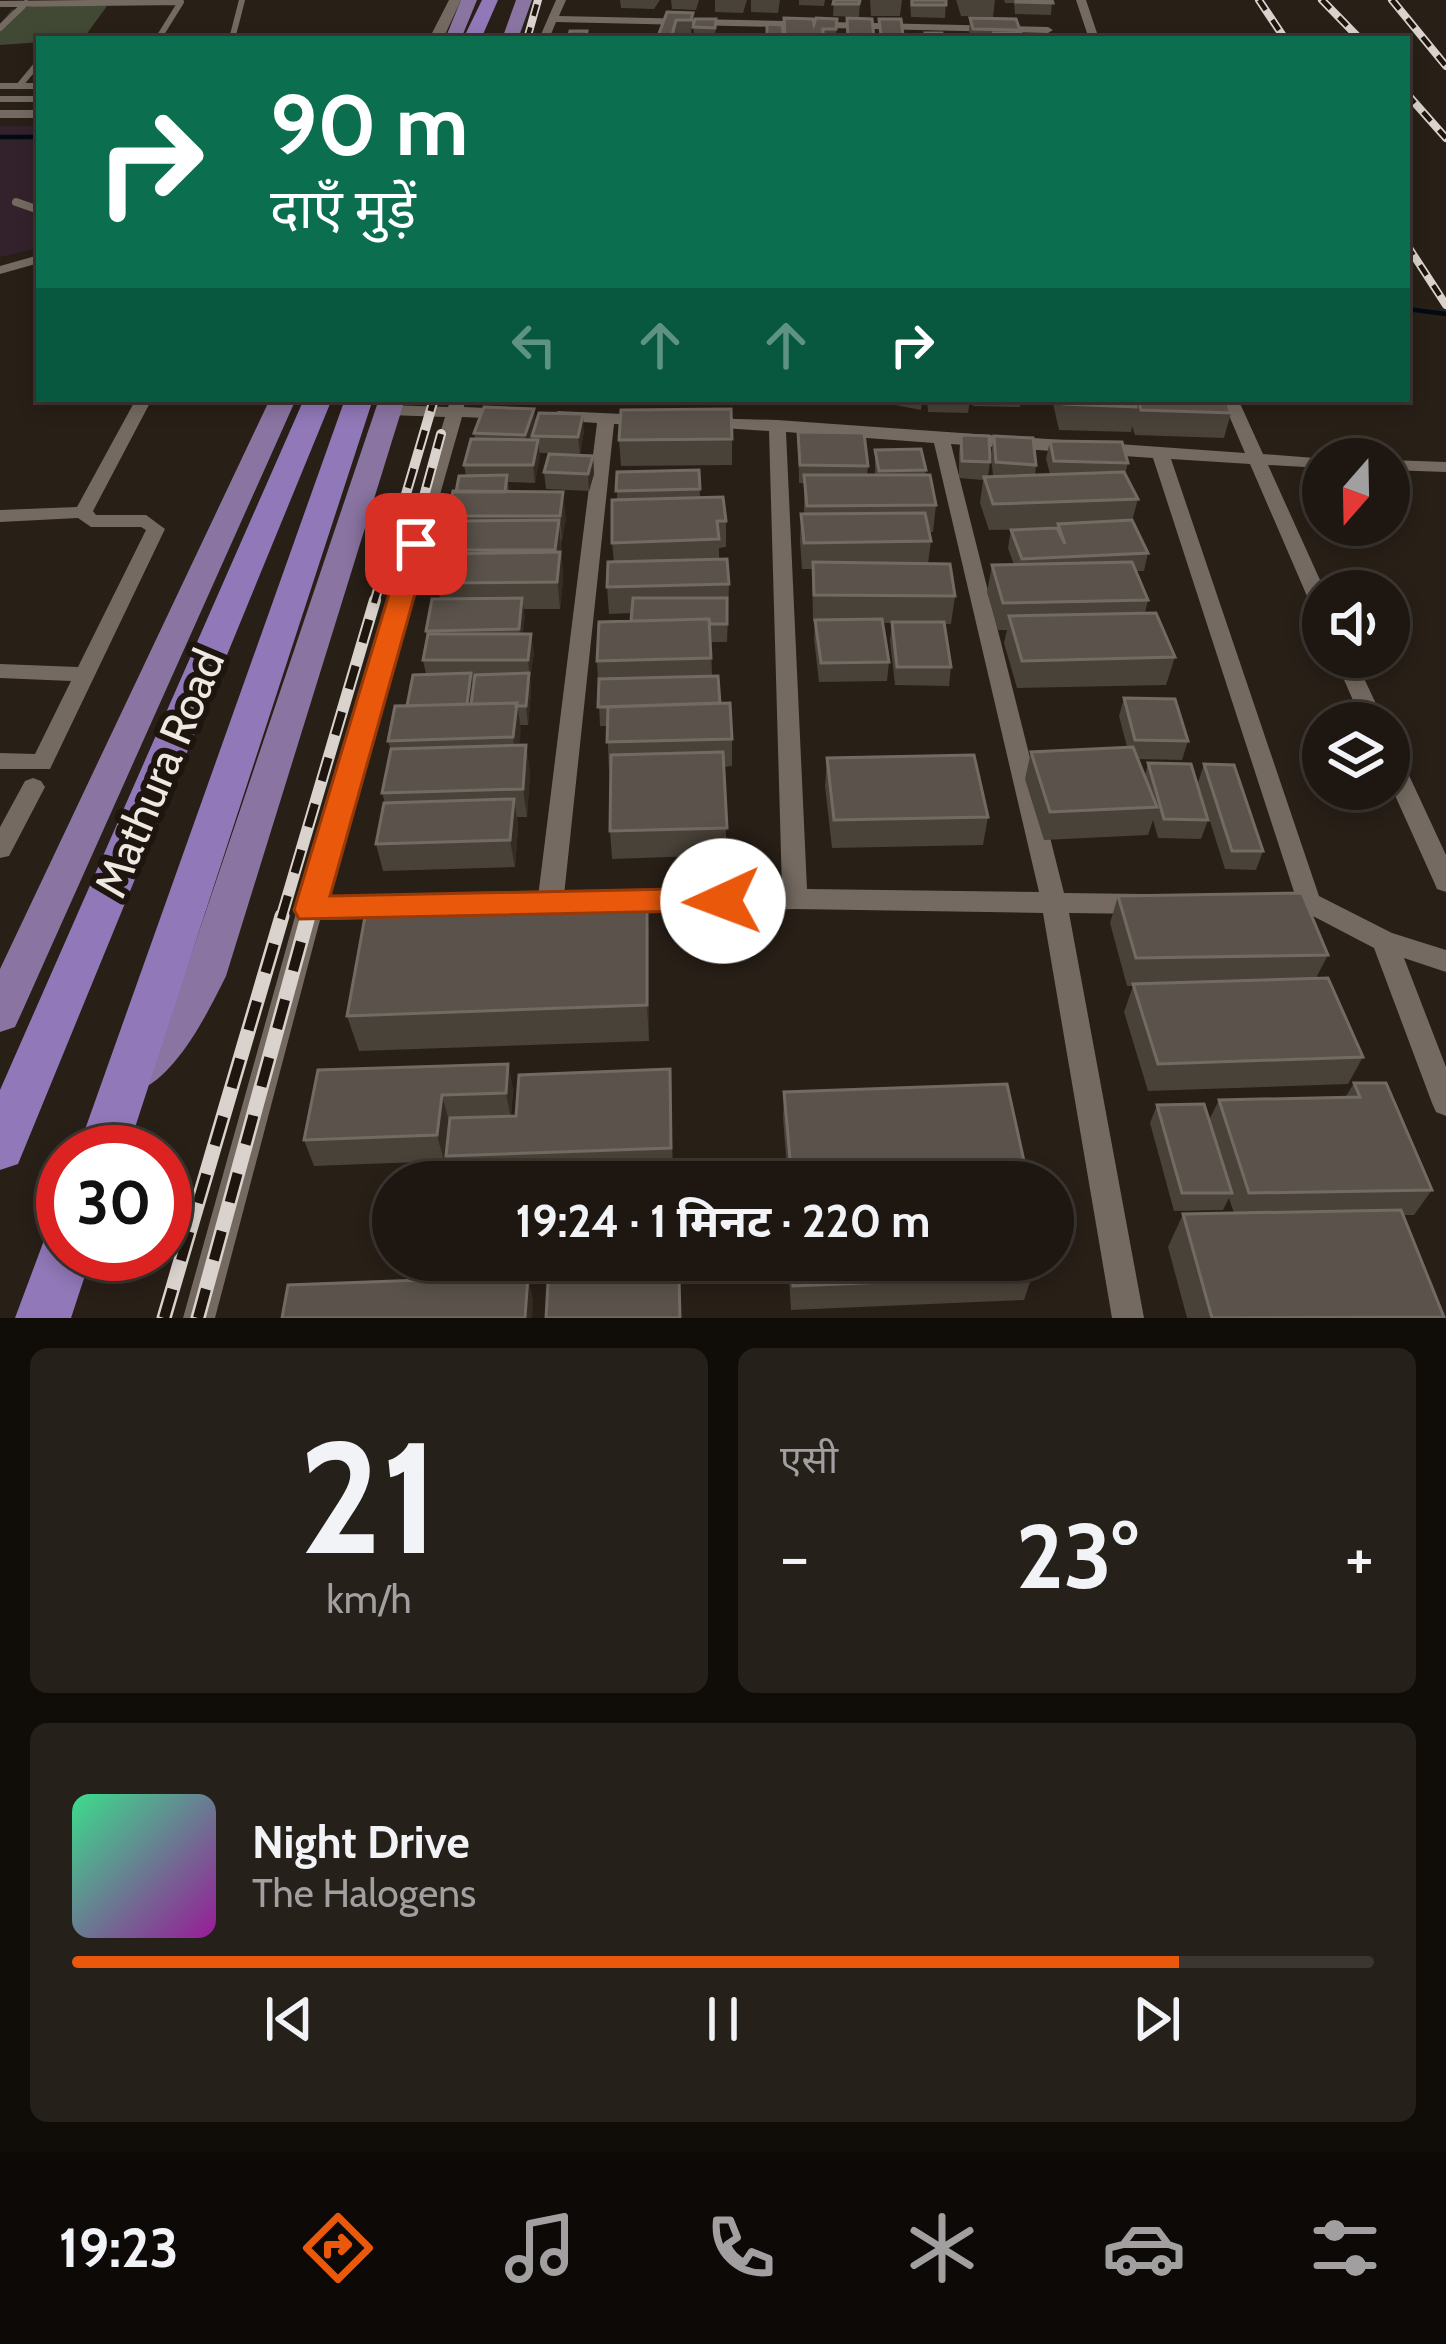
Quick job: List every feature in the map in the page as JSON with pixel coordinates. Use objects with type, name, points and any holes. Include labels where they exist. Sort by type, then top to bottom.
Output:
[{"type":"highway","points":[[473,36],[490,0]]},
{"type":"highway","points":[[492,36],[508,0]]},
{"type":"highway","name":"Mathura Road","points":[[0,1147],[317,402]]},
{"type":"highway","name":"Mathura Road","points":[[112,1125],[186,907],[380,403]]},
{"type":"highway","points":[[43,1318],[56,1281]]},
{"type":"main road","points":[[455,36],[469,0]]},
{"type":"main road","points":[[511,36],[524,0]]},
{"type":"main road","name":"Mathura Road","points":[[0,1014],[282,402]]},
{"type":"main road","points":[[127,1083],[165,1039],[205,976],[380,403]]},
{"type":"street","points":[[437,36],[455,0]]},
{"type":"street","points":[[545,36],[561,0]]},
{"type":"street","points":[[1081,0],[1093,36]]},
{"type":"street","points":[[550,19],[750,22],[962,33],[1048,30]]},
{"type":"street","points":[[748,36],[750,22]]},
{"type":"street","points":[[0,99],[36,99]]},
{"type":"street","points":[[0,114],[36,114]]},
{"type":"street","points":[[0,270],[36,260]]},
{"type":"street","points":[[83,512],[141,402]]},
{"type":"street","points":[[1231,402],[1305,570]]},
{"type":"street","points":[[380,403],[1302,462]]},
{"type":"street","points":[[199,1318],[310,910],[457,406]]},
{"type":"street","points":[[571,905],[606,418]]},
{"type":"street","points":[[776,425],[794,899]]},
{"type":"street","points":[[941,437],[1054,901],[1128,1318]]},
{"type":"street","points":[[1160,453],[1307,902],[1384,941],[1446,961]]},
{"type":"street","points":[[1410,466],[1446,467]]},
{"type":"street","points":[[0,516],[83,512]]},
{"type":"street","points":[[0,761],[42,763],[156,529],[146,520],[91,521],[83,512]]},
{"type":"street","points":[[0,671],[87,675]]},
{"type":"street","points":[[0,849],[33,788]]},
{"type":"street","points":[[1410,802],[1446,882]]},
{"type":"street","points":[[310,910],[794,899],[1166,904]]},
{"type":"street","points":[[1255,907],[1300,908],[1307,902]]},
{"type":"street","points":[[1384,941],[1446,1103]]},
{"type":"lane","points":[[233,36],[242,0]]},
{"type":"lane","points":[[0,4],[181,2],[160,36]]},
{"type":"lane","points":[[0,28],[26,3]]},
{"type":"lane","points":[[19,86],[36,66]]},
{"type":"lane","points":[[0,86],[36,86]]},
{"type":"lane","points":[[16,202],[36,209]]},
{"type":"shaded area","points":[[0,126],[36,126],[36,249],[0,257]]},
{"type":"green space","points":[[107,6],[85,36],[36,36],[36,42],[0,45],[0,24],[12,10]]},
{"type":"building","points":[[834,0],[860,0],[859,4],[833,4]]},
{"type":"building","points":[[912,0],[946,0],[946,5],[912,5]]},
{"type":"building","points":[[1052,0],[1053,3],[1016,2]]},
{"type":"building","points":[[667,12],[693,13],[691,20],[676,20],[672,36],[658,36]]},
{"type":"building","points":[[784,18],[813,19],[814,24],[816,18],[837,19],[836,29],[823,29],[823,36],[785,36]]},
{"type":"building","points":[[847,18],[872,19],[874,36],[848,36]]},
{"type":"building","points":[[970,18],[1016,19],[1020,30],[973,29]]},
{"type":"building","points":[[695,19],[716,19],[715,28],[693,27]]},
{"type":"building","points":[[879,19],[901,19],[903,35],[881,35]]},
{"type":"building","points":[[767,24],[782,25],[784,36],[767,36]]},
{"type":"building","points":[[1135,402],[1136,407],[1064,404]]},
{"type":"building","points":[[1139,402],[1227,402],[1231,413],[1141,410]]},
{"type":"building","points":[[484,407],[534,409],[525,435],[474,433]]},
{"type":"building","points":[[731,409],[732,439],[619,440],[621,410]]},
{"type":"building","points":[[539,413],[583,414],[578,437],[532,436]]},
{"type":"building","points":[[798,432],[864,433],[868,466],[800,465]]},
{"type":"building","points":[[961,435],[989,436],[990,462],[962,461]]},
{"type":"building","points":[[994,436],[1033,438],[1036,465],[996,462]]},
{"type":"building","points":[[471,439],[538,440],[533,465],[464,465]]},
{"type":"building","points":[[1050,441],[1122,442],[1128,463],[1054,461]]},
{"type":"building","points":[[921,449],[926,470],[879,471],[875,450]]},
{"type":"building","points":[[549,454],[593,456],[588,474],[544,472]]},
{"type":"building","points":[[699,470],[700,489],[616,491],[617,472]]},
{"type":"building","points":[[1124,472],[1138,499],[993,504],[984,477]]},
{"type":"building","points":[[507,475],[505,492],[456,492],[459,476]]},
{"type":"building","points":[[804,475],[930,475],[936,505],[807,506]]},
{"type":"building","points":[[453,491],[563,492],[560,516],[447,516]]},
{"type":"building","points":[[723,497],[726,521],[717,521],[719,539],[612,543],[612,500]]},
{"type":"building","points":[[925,513],[931,541],[804,543],[801,514]]},
{"type":"building","points":[[559,520],[555,550],[451,550],[458,521]]},
{"type":"building","points":[[1132,520],[1148,553],[1022,559],[1011,530],[1057,528],[1065,544],[1058,524]]},
{"type":"building","points":[[560,552],[557,582],[437,583],[443,554]]},
{"type":"building","points":[[727,559],[729,584],[607,587],[608,562]]},
{"type":"building","points":[[813,562],[950,564],[955,596],[814,595]]},
{"type":"building","points":[[1132,562],[1148,600],[1003,603],[992,565]]},
{"type":"building","points":[[522,598],[519,629],[426,631],[432,599]]},
{"type":"building","points":[[633,598],[727,598],[727,624],[710,624],[709,619],[631,621]]},
{"type":"building","points":[[1156,613],[1175,657],[1022,661],[1009,616]]},
{"type":"building","points":[[709,619],[711,658],[597,661],[599,622]]},
{"type":"building","points":[[882,619],[889,662],[821,663],[815,620]]},
{"type":"building","points":[[892,622],[944,622],[951,667],[897,667]]},
{"type":"building","points":[[428,634],[531,634],[528,660],[423,660]]},
{"type":"building","points":[[471,673],[467,704],[407,706],[413,675]]},
{"type":"building","points":[[529,673],[526,706],[471,704],[475,675]]},
{"type":"building","points":[[718,676],[720,703],[598,707],[599,679]]},
{"type":"building","points":[[1124,698],[1175,699],[1188,741],[1135,740]]},
{"type":"building","points":[[517,703],[513,737],[388,741],[395,706]]},
{"type":"building","points":[[730,703],[732,739],[607,742],[608,707]]},
{"type":"building","points":[[526,745],[523,789],[382,793],[391,749]]},
{"type":"building","points":[[1133,747],[1157,807],[1050,812],[1031,752]]},
{"type":"building","points":[[723,752],[727,828],[610,831],[611,755]]},
{"type":"building","points":[[974,755],[988,817],[834,820],[827,758]]},
{"type":"building","points":[[1148,763],[1191,764],[1208,820],[1164,819]]},
{"type":"building","points":[[1204,764],[1234,765],[1263,851],[1232,851]]},
{"type":"building","points":[[514,799],[510,840],[376,844],[384,803]]},
{"type":"building","points":[[1302,893],[1328,955],[1136,958],[1118,896]]},
{"type":"building","points":[[647,902],[647,1005],[347,1016],[366,911]]},
{"type":"building","points":[[1328,978],[1363,1057],[1158,1064],[1133,984]]},
{"type":"building","points":[[508,1064],[506,1093],[442,1095],[437,1135],[304,1140],[318,1070]]},
{"type":"building","points":[[670,1069],[671,1148],[446,1156],[450,1118],[516,1116],[519,1075]]},
{"type":"building","points":[[1354,1083],[1386,1083],[1432,1190],[1249,1193],[1219,1100],[1360,1097]]},
{"type":"building","points":[[1007,1084],[1024,1161],[790,1161],[784,1092]]},
{"type":"building","points":[[1204,1104],[1232,1193],[1182,1193],[1157,1105]]},
{"type":"building","points":[[1401,1210],[1444,1317],[1212,1318],[1183,1214]]},
{"type":"building","points":[[528,1281],[525,1318],[282,1318],[288,1285]]},
{"type":"building","points":[[679,1281],[680,1318],[546,1318],[548,1282]]},
{"type":"building","points":[[793,1281],[912,1281],[793,1286]]},
{"type":"waterway","points":[[0,137],[36,137]]},
{"type":"waterway","points":[[1410,309],[1446,314]]},
{"type":"railway","points":[[528,36],[538,0]]},
{"type":"railway","points":[[1259,0],[1283,36]]},
{"type":"railway","points":[[1322,0],[1357,36]]},
{"type":"railway","points":[[1392,0],[1446,66]]},
{"type":"railway","points":[[1410,97],[1446,138]]},
{"type":"railway","points":[[1410,250],[1446,305]]},
{"type":"railway","points":[[374,603],[433,402]]},
{"type":"railway","points":[[395,603],[441,434]]},
{"type":"railway","points":[[281,919],[375,600]]},
{"type":"railway","points":[[308,919],[395,600]]},
{"type":"railway","points":[[164,1318],[282,916]]},
{"type":"railway","points":[[198,1318],[308,916]]},
{"type":"route","points":[[416,544],[310,910],[723,901]]}]
